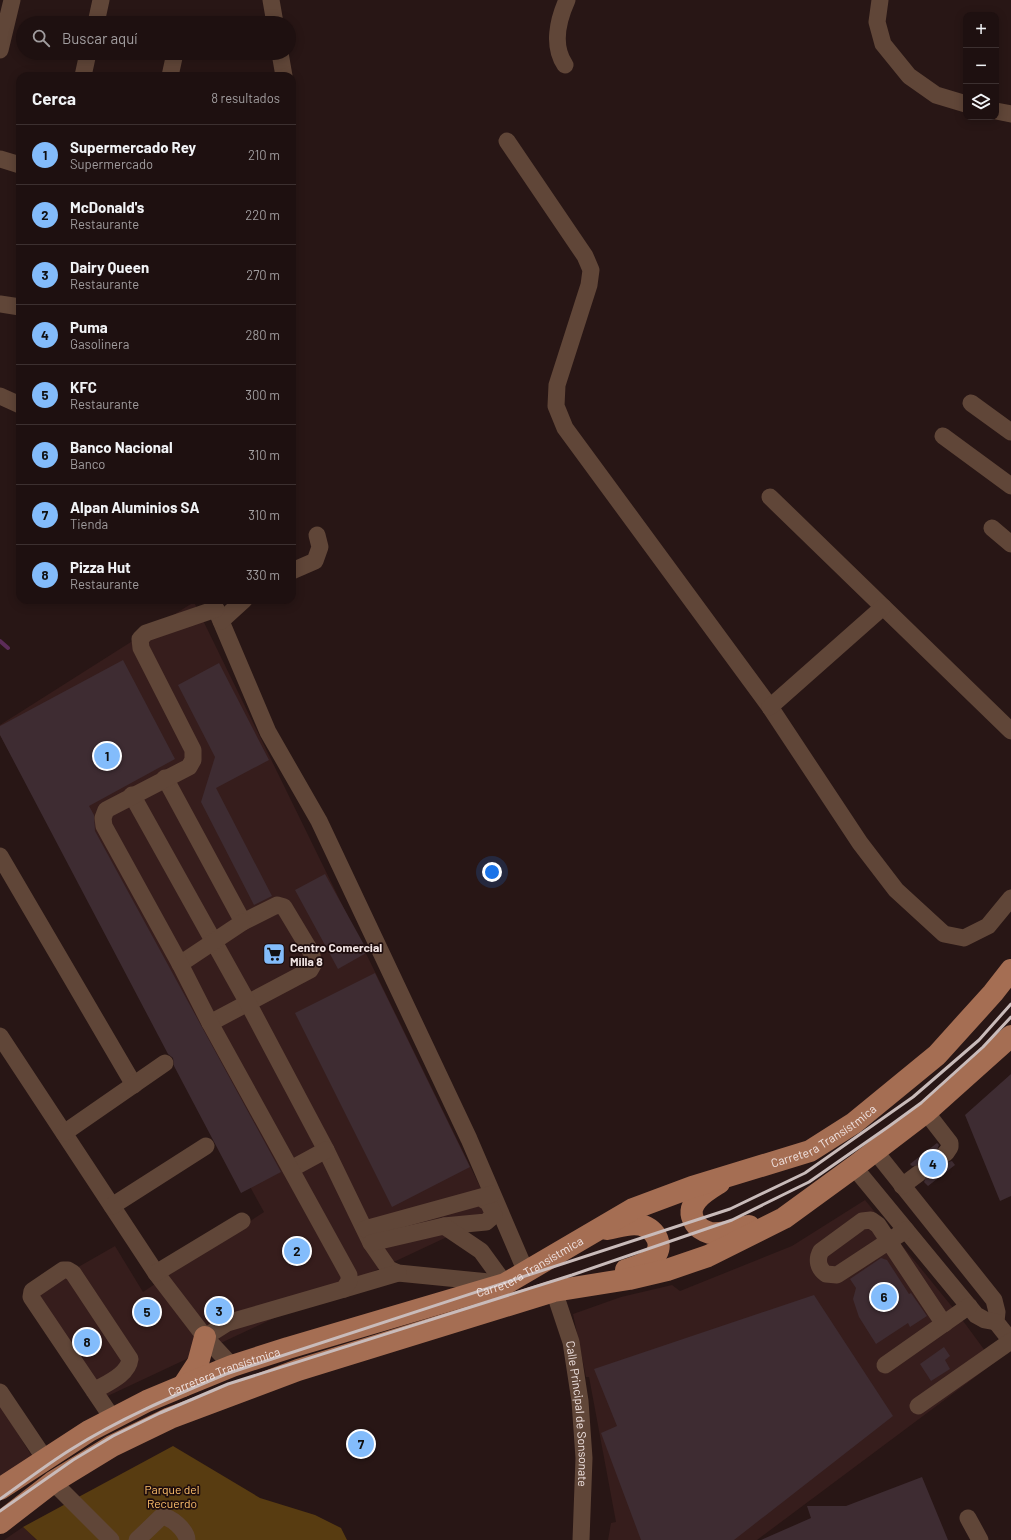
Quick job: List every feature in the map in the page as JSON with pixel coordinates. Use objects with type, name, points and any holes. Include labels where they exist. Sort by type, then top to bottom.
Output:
[{"type":"main road","name":"Carretera Transístmica","points":[[0,1489],[89,1431],[113,1418],[182,1386],[232,1366],[288,1348],[505,1284],[632,1209],[692,1187],[810,1151],[854,1123],[937,1055],[974,1015],[1011,970]]},
{"type":"main road","points":[[937,1055],[1006,992],[1011,990]]},
{"type":"main road","points":[[875,1152],[876,1146],[940,1093],[1011,1025]]},
{"type":"main road","name":"Carretera Transístmica","points":[[0,1523],[53,1482],[112,1446],[170,1418],[298,1370],[554,1291],[629,1279],[667,1270],[708,1256],[784,1218],[875,1152],[926,1112],[1011,1036]]},
{"type":"main road","points":[[734,1174],[704,1192],[694,1203],[693,1218],[699,1228],[709,1232],[721,1233],[784,1218]]},
{"type":"main road","points":[[582,1286],[643,1264],[653,1258],[658,1249],[658,1239],[655,1234],[651,1229],[640,1225],[629,1224],[592,1232]]},
{"type":"main road","points":[[182,1386],[198,1363],[205,1337]]},
{"type":"street","points":[[0,50],[12,0]]},
{"type":"street","points":[[98,16],[101,0]]},
{"type":"street","points":[[271,0],[274,16]]},
{"type":"street","points":[[565,65],[561,59],[557,36],[567,0]]},
{"type":"street","points":[[880,0],[877,22],[883,44],[909,76],[936,95],[963,103]]},
{"type":"street","points":[[84,72],[86,60]]},
{"type":"street","points":[[171,72],[173,60]]},
{"type":"street","points":[[281,60],[283,72]]},
{"type":"street","points":[[999,112],[1011,114]]},
{"type":"street","points":[[507,142],[585,256],[591,270],[589,285],[557,385],[556,406],[566,428],[770,707],[860,843],[896,890],[944,934],[964,938],[988,926],[1011,898]]},
{"type":"street","points":[[0,159],[16,164]]},
{"type":"street","points":[[0,304],[16,307]]},
{"type":"street","points":[[0,396],[16,403]]},
{"type":"street","points":[[971,403],[1011,432]]},
{"type":"street","points":[[943,436],[1011,486]]},
{"type":"street","points":[[770,497],[1011,731]]},
{"type":"street","points":[[992,528],[1011,544]]},
{"type":"street","points":[[296,569],[314,561],[320,547],[317,535]]},
{"type":"street","points":[[233,604],[146,633],[140,639],[141,648],[193,750],[194,760],[189,767],[132,795],[106,810],[103,818],[104,826],[180,964],[210,1023],[349,1275],[349,1281],[344,1290]]},
{"type":"street","points":[[770,707],[883,607]]},
{"type":"street","points":[[216,610],[268,732],[319,821],[469,1139],[485,1196],[494,1216],[486,1222],[368,1236]]},
{"type":"street","points":[[165,778],[242,922]]},
{"type":"street","points":[[132,795],[215,942],[326,1150],[368,1236],[389,1269],[398,1272],[505,1284]]},
{"type":"street","points":[[0,856],[134,1085]]},
{"type":"street","points":[[180,964],[215,942],[242,922],[277,905],[284,907],[311,952],[314,963],[310,970],[210,1023]]},
{"type":"street","points":[[0,1036],[156,1273],[205,1337],[232,1366]]},
{"type":"street","points":[[64,1133],[165,1063]]},
{"type":"street","points":[[926,1112],[950,1143],[950,1147],[946,1153]]},
{"type":"street","points":[[112,1206],[206,1146]]},
{"type":"street","points":[[291,1169],[326,1150]]},
{"type":"street","points":[[875,1152],[994,1300],[997,1312],[996,1322]]},
{"type":"street","points":[[854,1167],[976,1316],[985,1320],[996,1322],[1011,1341],[918,1406]]},
{"type":"street","points":[[902,1186],[918,1174]]},
{"type":"street","points":[[368,1236],[485,1196]]},
{"type":"street","points":[[485,1196],[526,1272]]},
{"type":"street","points":[[906,1230],[889,1241],[837,1275],[830,1276],[822,1271],[818,1262],[821,1251],[862,1222],[867,1220],[875,1221],[889,1241],[944,1324]]},
{"type":"street","points":[[156,1273],[242,1221]]},
{"type":"street","points":[[444,1226],[482,1251],[505,1284]]},
{"type":"street","points":[[94,1391],[125,1371],[129,1366],[130,1359],[73,1273],[68,1270],[63,1270],[32,1291],[30,1294],[94,1391],[113,1418]]},
{"type":"street","points":[[205,1337],[228,1323],[344,1290],[398,1272]]},
{"type":"street","name":"Calle Principal de Sonsonate","points":[[554,1291],[571,1342],[580,1401],[584,1458],[581,1540]]},
{"type":"street","points":[[885,1365],[968,1306]]},
{"type":"street","points":[[0,1392],[45,1459]]},
{"type":"street","points":[[53,1482],[111,1540]]},
{"type":"street","points":[[137,1540],[161,1517],[166,1517],[170,1518],[186,1534],[187,1540]]},
{"type":"street","points":[[968,1518],[980,1540]]},
{"type":"shaded area","name":"Centro Comercial Milla 8","points":[[191,604],[195,604],[494,1215],[97,1401],[33,1293],[115,1246],[143,1292],[264,1212],[0,735],[0,725]]},
{"type":"shaded area","points":[[865,1200],[958,1314],[994,1363],[757,1540],[608,1540],[611,1523],[616,1522],[589,1377],[586,1377],[573,1314],[621,1297],[672,1285],[680,1291],[792,1246]]},
{"type":"shaded area","points":[[0,1405],[33,1458],[0,1485]]},
{"type":"shaded area","points":[[23,1527],[37,1540],[4,1540]]},
{"type":"green space","name":"Parque del Recuerdo","points":[[173,1446],[260,1498],[315,1515],[341,1528],[347,1540],[37,1540],[23,1527]]},
{"type":"building","points":[[123,660],[175,759],[89,806],[94,815],[95,831],[281,1172],[241,1193],[174,1066],[173,1058],[168,1054],[0,735],[0,726]]},
{"type":"building","points":[[219,663],[269,760],[216,788],[272,896],[254,905],[201,802],[215,757],[178,685]]},
{"type":"building","points":[[325,874],[368,952],[338,969],[295,890]]},
{"type":"building","points":[[375,973],[470,1167],[392,1207],[295,1013]]},
{"type":"building","points":[[1011,1074],[1011,1196],[1000,1201],[965,1115]]},
{"type":"building","points":[[937,1143],[939,1145],[936,1152],[937,1158],[945,1163],[952,1161],[955,1165],[928,1186],[924,1182],[928,1173],[926,1168],[922,1165],[912,1166],[910,1164]]},
{"type":"building","points":[[881,1258],[887,1260],[909,1294],[911,1293],[927,1316],[910,1327],[908,1323],[876,1344],[859,1317],[853,1299],[856,1288],[850,1279]]},
{"type":"building","points":[[814,1295],[893,1416],[734,1540],[641,1540],[601,1433],[617,1426],[594,1369]]},
{"type":"building","points":[[944,1347],[950,1356],[945,1360],[950,1369],[931,1381],[920,1364]]},
{"type":"building","points":[[922,1477],[948,1540],[761,1540],[811,1518],[807,1506],[846,1506]]},
{"type":"waterway","points":[[0,641],[8,648]]},
{"type":"tunnel","points":[[918,1174],[946,1153]]},
{"type":"railway","points":[[0,1499],[61,1456],[108,1428],[166,1400],[226,1374],[730,1209],[805,1173],[913,1097],[979,1040],[1011,1004]]},
{"type":"railway","points":[[0,1511],[73,1460],[113,1436],[160,1413],[228,1384],[572,1275],[732,1220],[809,1182],[921,1103],[983,1047],[1011,1017]]},
{"type":"place","name":"Supermercado Rey","points":[[107,756]]},
{"type":"place","name":"Centro Comercial Milla 8","points":[[274,954]]},
{"type":"place","name":"Puma","points":[[933,1164]]},
{"type":"place","name":"McDonald's","points":[[297,1251]]},
{"type":"place","name":"Banco Nacional","points":[[884,1297]]},
{"type":"place","name":"Dairy Queen","points":[[219,1311]]},
{"type":"place","name":"KFC","points":[[147,1312]]},
{"type":"place","name":"Pizza Hut","points":[[87,1342]]},
{"type":"place","name":"Alpan Aluminios SA","points":[[361,1444]]}]
